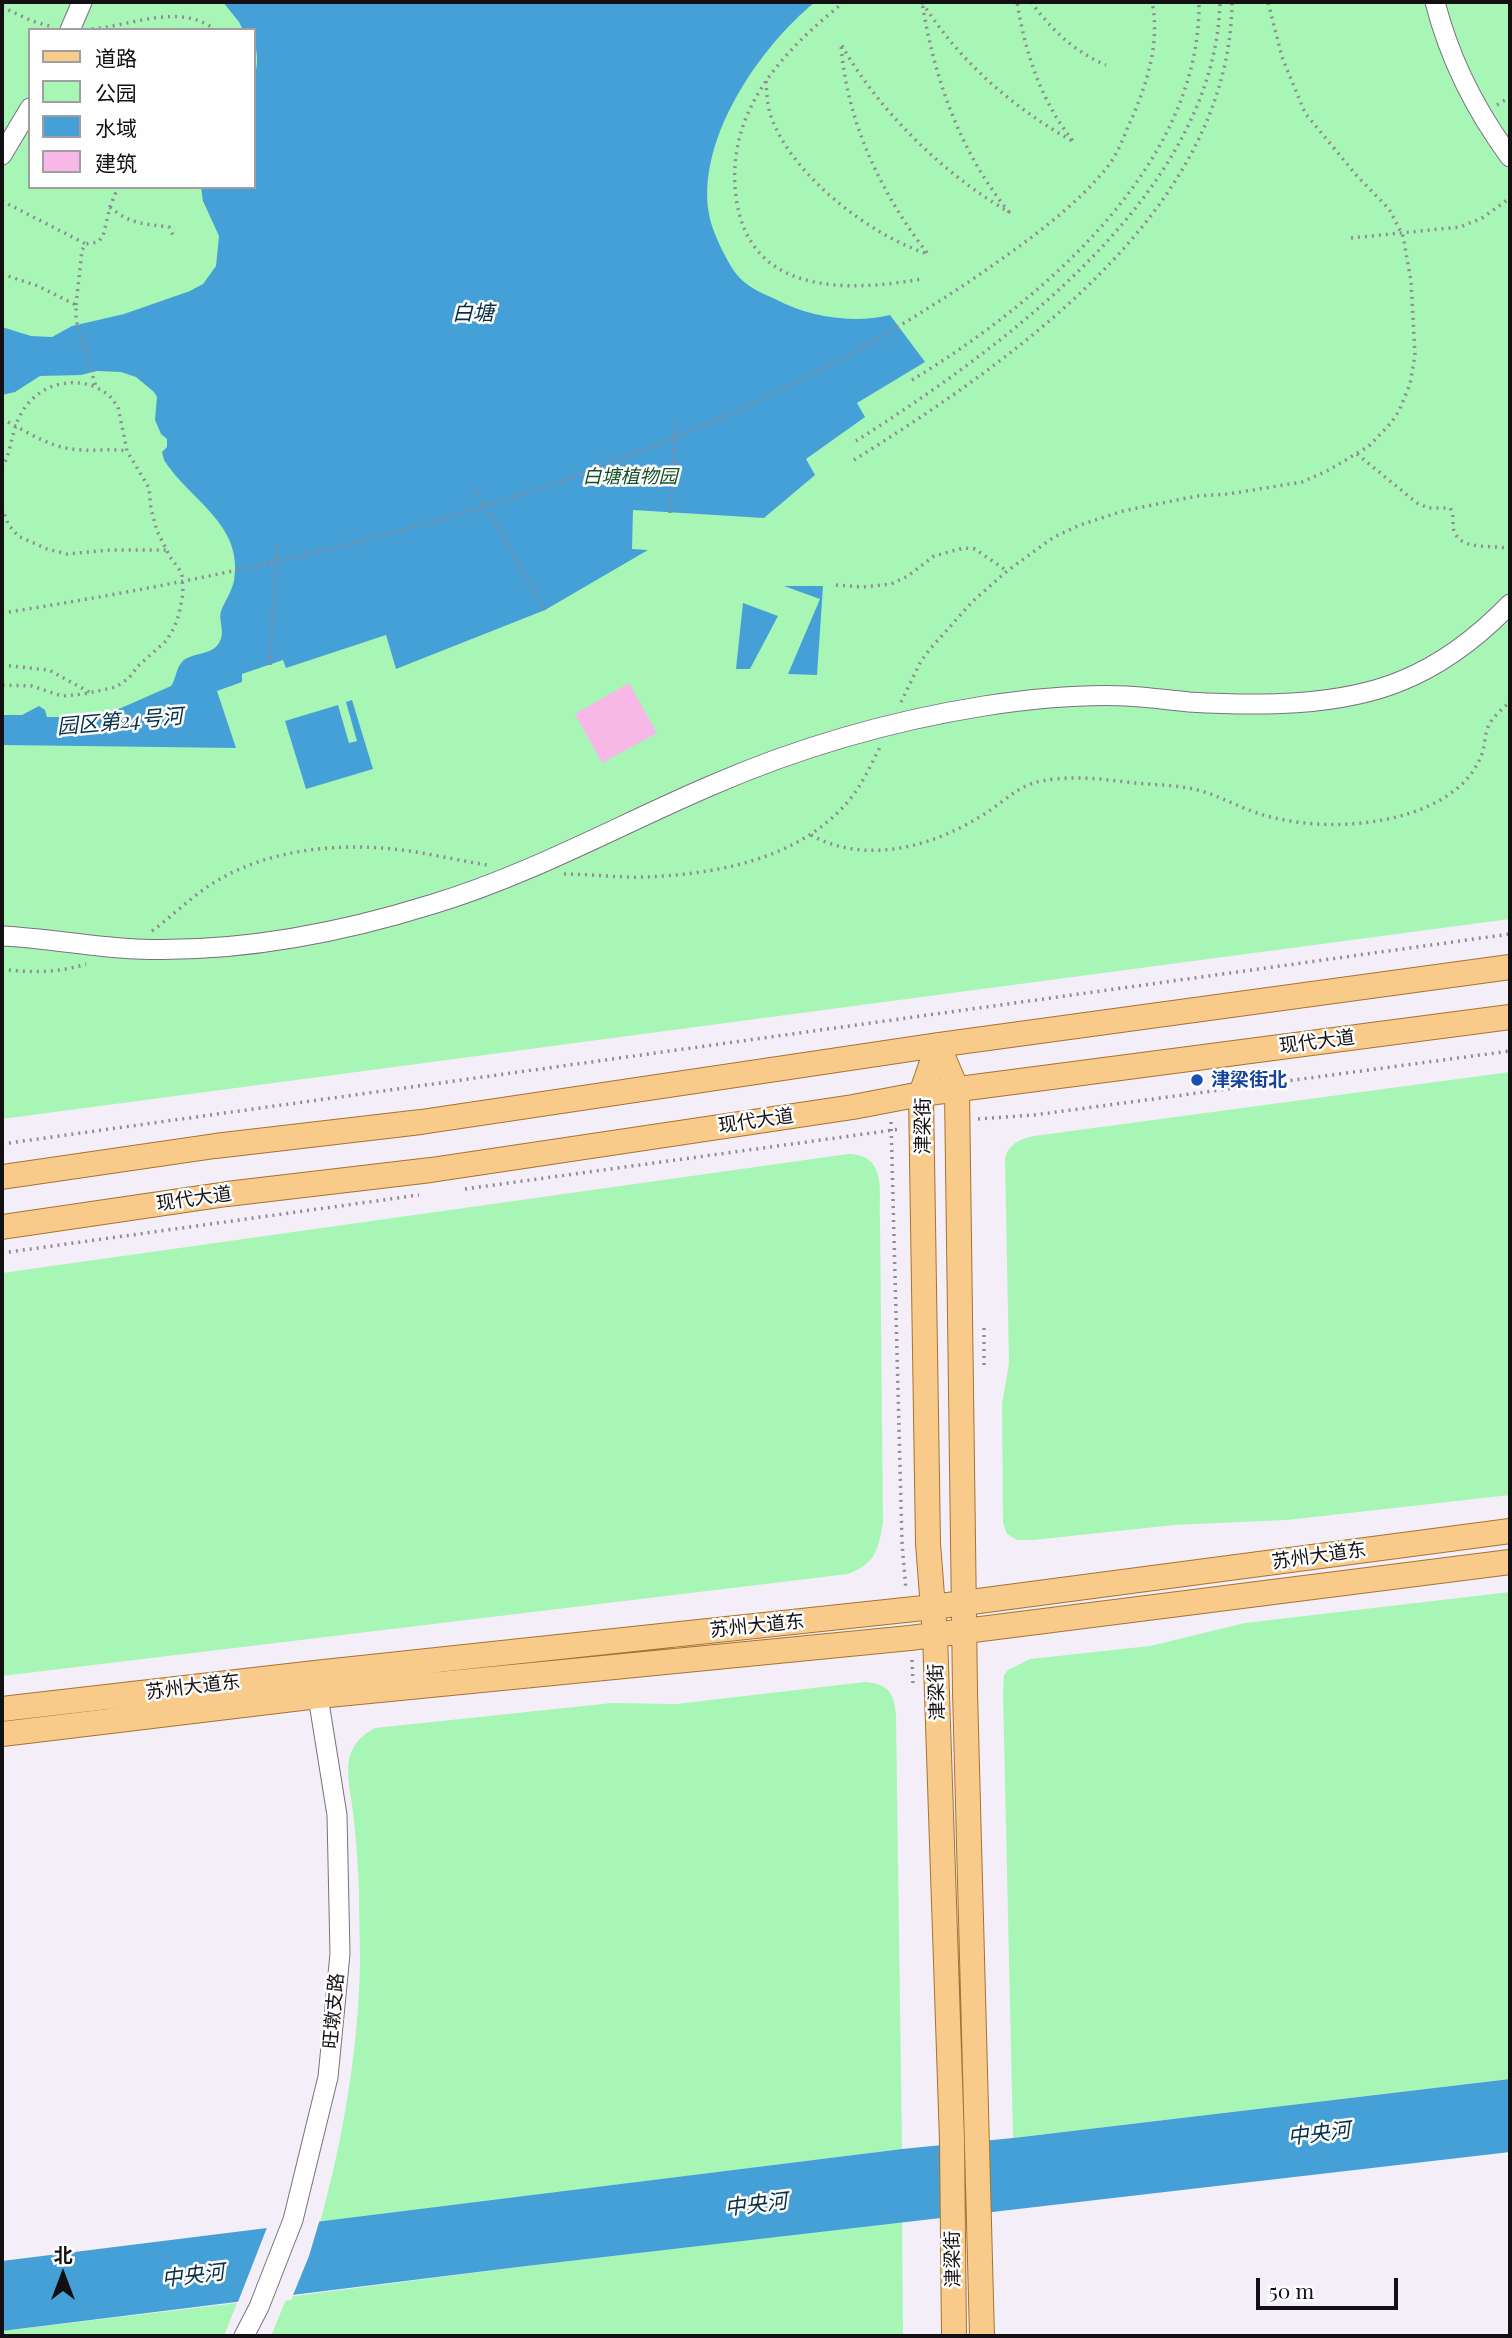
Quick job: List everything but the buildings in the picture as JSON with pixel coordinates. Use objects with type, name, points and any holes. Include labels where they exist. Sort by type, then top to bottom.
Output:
[{"type":"main road","points":[[2,1177],[215,1146],[449,1118],[938,1045],[1510,967]]},
{"type":"main road","name":"现代大道","points":[[2,1227],[228,1194],[431,1170],[921,1094],[1510,1017]]},
{"type":"main road","name":"津梁街","points":[[938,1045],[957,1090],[964,1632],[982,2336]]},
{"type":"main road","name":"津梁街","points":[[938,1045],[921,1094],[928,1543],[935,1635],[952,2141],[954,2336]]},
{"type":"main road","name":"苏州大道东","points":[[2,1734],[316,1684],[1510,1531]]},
{"type":"main road","name":"苏州大道东","points":[[2,1709],[910,1638],[1510,1562]]},
{"type":"street","points":[[71,28],[82,2]]},
{"type":"street","points":[[1434,2],[1463,77],[1480,111],[1510,157]]},
{"type":"street","points":[[2,155],[28,111]]},
{"type":"street","points":[[2,936],[125,948],[209,948],[319,934],[435,904],[525,870],[737,775],[802,751],[890,725],[986,706],[1068,697],[1126,696],[1259,704],[1300,702],[1357,694],[1398,682],[1436,663],[1469,640],[1510,604]]},
{"type":"street","name":"旺墩支路","points":[[244,2336],[259,2307],[293,2220],[328,2077],[340,1954],[337,1815],[316,1684]]},
{"type":"path","points":[[844,2],[800,42],[766,81],[744,123],[736,165],[735,188],[739,213],[748,238],[756,250],[779,269],[813,283],[860,287],[922,279]]},
{"type":"path","points":[[766,81],[767,103],[773,122],[798,162],[817,184],[868,225],[928,254],[896,209],[867,150],[848,89],[841,44],[878,99],[911,134],[955,173],[1009,212],[981,173],[953,117],[935,64],[922,2],[946,37],[985,78],[1034,116],[1074,142],[1053,113],[1037,79],[1017,2]]},
{"type":"path","points":[[1031,2],[1067,42],[1081,53],[1106,65]]},
{"type":"path","points":[[2,613],[232,572],[365,540],[485,505],[675,439],[790,385],[911,319],[972,279],[1032,236],[1077,198],[1109,165],[1145,84],[1154,45],[1152,2]]},
{"type":"path","points":[[912,380],[957,352],[1024,301],[1079,250],[1121,201],[1166,134],[1186,88],[1197,42],[1199,2]]},
{"type":"path","points":[[856,441],[916,403],[1015,329],[1065,285],[1120,226],[1166,164],[1195,108],[1214,50],[1220,2]]},
{"type":"path","points":[[854,460],[934,409],[1013,351],[1062,310],[1110,263],[1149,217],[1179,174],[1202,132],[1227,55],[1232,2]]},
{"type":"path","points":[[561,874],[646,877],[690,874],[751,863],[811,835],[853,795],[873,761],[917,668],[930,649],[1006,571],[1054,537],[1110,514],[1197,496],[1228,494],[1302,482],[1357,454],[1391,424],[1402,404],[1415,355],[1409,266],[1401,233],[1389,209],[1357,176],[1305,113],[1282,57],[1268,2]]},
{"type":"path","points":[[2,7],[32,22],[60,28]]},
{"type":"path","points":[[113,28],[153,17],[168,16],[198,20],[212,28]]},
{"type":"path","points":[[2,201],[86,244],[99,242],[103,236],[117,189]]},
{"type":"path","points":[[1351,238],[1468,224],[1510,198]]},
{"type":"path","points":[[110,207],[141,225],[169,227],[174,237]]},
{"type":"path","points":[[86,244],[82,250],[76,320],[96,387]]},
{"type":"path","points":[[2,274],[38,286],[76,305]]},
{"type":"path","points":[[2,468],[16,425],[26,405],[37,394],[65,382],[73,382],[96,387],[109,395],[118,407],[127,452],[149,488],[153,517],[167,550],[179,569],[182,582],[174,628],[166,641],[138,666],[123,684],[91,693],[62,696],[32,686],[2,685]]},
{"type":"path","points":[[2,419],[37,438],[66,448],[127,452]]},
{"type":"path","points":[[670,513],[676,421]]},
{"type":"path","points":[[1357,454],[1417,503],[1428,508],[1451,509],[1454,515],[1454,532],[1462,542],[1510,549]]},
{"type":"path","points":[[475,488],[545,610]]},
{"type":"path","points":[[2,508],[8,524],[18,536],[47,550],[66,554],[110,550],[167,550]]},
{"type":"path","points":[[270,665],[277,542]]},
{"type":"path","points":[[836,585],[863,587],[891,584],[908,576],[934,556],[964,548],[975,549],[1006,571]]},
{"type":"path","points":[[2,665],[49,670],[91,693]]},
{"type":"path","points":[[811,835],[826,842],[870,851],[907,848],[967,825],[1026,785],[1071,778],[1190,789],[1226,799],[1262,814],[1296,821],[1344,823],[1381,820],[1427,806],[1460,786],[1478,763],[1490,724],[1510,702]]},
{"type":"path","points":[[125,948],[157,928],[202,889],[219,879],[246,866],[291,854],[330,849],[376,848],[525,870]]},
{"type":"path","points":[[2,1144],[1510,934]]},
{"type":"path","points":[[2,969],[24,972],[51,971],[93,962]]},
{"type":"path","points":[[958,1121],[1034,1115],[1510,1051]]},
{"type":"path","points":[[890,1100],[902,1543],[907,1609]]},
{"type":"path","points":[[457,1190],[922,1126]]},
{"type":"path","points":[[2,1253],[429,1194]]},
{"type":"path","points":[[910,1638],[914,1694]]},
{"type":"green space","name":"白塘植物园","points":[[2,2],[1510,2],[1510,919],[2,1119]]},
{"type":"green space","points":[[1510,1072],[1510,1495],[1287,1520],[1174,1525],[1033,1540],[1017,1540],[1007,1534],[1003,1523],[1002,1404],[1009,1364],[1005,1159],[1012,1146],[1034,1136]]},
{"type":"green space","points":[[848,1154],[869,1160],[875,1167],[880,1186],[883,1523],[874,1554],[857,1570],[848,1574],[2,1676],[2,1273]]},
{"type":"green space","points":[[1510,1592],[1510,2079],[1013,2138],[1003,1693],[1004,1675],[1008,1670],[1030,1659],[1150,1646],[1245,1623]]},
{"type":"green space","points":[[865,1682],[879,1685],[888,1691],[894,1700],[896,1715],[902,2149],[320,2222],[342,2127],[353,2062],[359,1997],[359,1891],[348,1772],[351,1753],[362,1737],[375,1728],[612,1703],[676,1704]]},
{"type":"green space","points":[[902,2222],[903,2336],[271,2336],[287,2297]]},
{"type":"green space","points":[[237,2303],[224,2336],[2,2336],[2,2331]]},
{"type":"water","name":"白塘","points":[[223,2],[815,2],[773,44],[754,69],[722,126],[712,156],[708,185],[711,223],[731,266],[739,278],[750,286],[788,305],[816,314],[846,319],[890,315],[925,362],[857,403],[865,417],[806,459],[815,475],[764,518],[633,510],[632,549],[648,550],[545,610],[396,669],[386,635],[286,668],[283,660],[242,674],[242,682],[217,691],[236,748],[2,745],[2,715],[22,715],[39,706],[45,710],[47,717],[84,717],[112,712],[171,686],[182,662],[211,650],[221,639],[221,611],[234,581],[235,561],[231,544],[212,514],[164,460],[162,452],[167,447],[167,439],[161,434],[155,420],[157,397],[154,392],[136,377],[121,372],[97,371],[81,375],[40,376],[15,392],[2,395],[2,327],[31,336],[52,337],[72,326],[124,314],[203,284],[216,266],[219,236],[203,201],[201,189],[256,189],[256,28],[242,28]]},
{"type":"water","points":[[784,586],[823,586],[817,675],[788,674],[820,599]]},
{"type":"water","points":[[743,603],[778,616],[750,669],[736,669]]},
{"type":"water","points":[[352,700],[373,769],[306,789],[285,721],[338,705],[349,743],[357,741],[346,702]]},
{"type":"water","name":"中央河","points":[[1510,2079],[1510,2152],[518,2267],[2,2331],[2,2261],[902,2149]]},
{"type":"pier","points":[[320,2219],[309,2256],[291,2300],[236,2307],[268,2225]]},
{"type":"place","name":"津梁街北","points":[[1197,1080]]},
{"type":"water label","name":"园区第24号河","points":[[120,722]]}]
